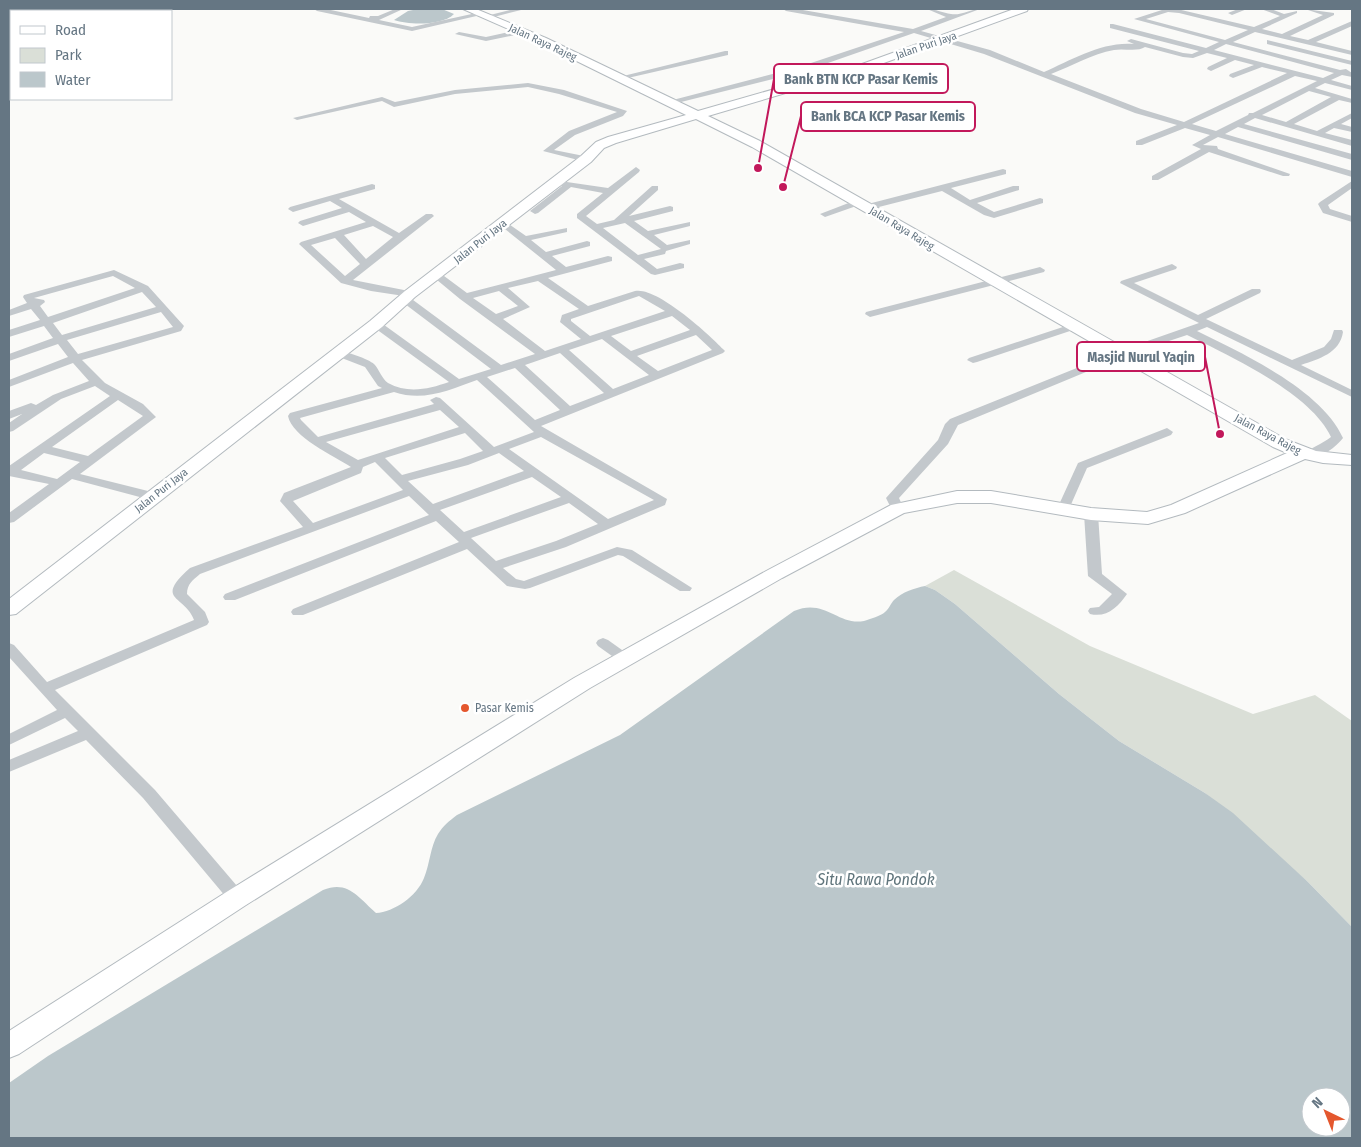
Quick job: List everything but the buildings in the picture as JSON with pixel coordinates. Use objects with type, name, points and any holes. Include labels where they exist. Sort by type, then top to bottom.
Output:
[{"type":"street","points":[[317,9],[412,29],[522,9]]},
{"type":"street","points":[[332,9],[358,12],[380,18],[400,9]]},
{"type":"street","name":"Jalan Raya Rajeg","points":[[468,9],[522,31],[756,144],[1279,443],[1305,454],[1329,459]]},
{"type":"street","points":[[786,9],[915,31],[940,38],[1008,58],[1126,107],[1351,172]]},
{"type":"street","points":[[930,9],[952,17]]},
{"type":"street","points":[[683,108],[802,70],[977,9]]},
{"type":"street","name":"Jalan Puri Jaya","points":[[9,609],[145,495],[376,324],[405,295],[436,275],[503,223],[563,183],[580,158],[600,145],[683,108],[832,76],[1023,9]]},
{"type":"street","points":[[1232,13],[1244,9]]},
{"type":"street","points":[[1264,9],[1282,14],[1268,20],[1271,23]]},
{"type":"street","points":[[1283,36],[1331,14],[1308,9]]},
{"type":"street","points":[[1352,52],[1179,10],[1168,10],[1138,20],[1352,75]]},
{"type":"street","points":[[1131,41],[1193,56],[1295,12]]},
{"type":"street","points":[[1155,14],[1174,19]]},
{"type":"street","points":[[1310,42],[1352,23]]},
{"type":"street","points":[[1113,26],[1352,88]]},
{"type":"street","points":[[460,34],[486,39],[522,31]]},
{"type":"street","points":[[1223,31],[1251,38]]},
{"type":"street","points":[[1260,40],[1352,65]]},
{"type":"street","points":[[1338,49],[1352,43]]},
{"type":"street","points":[[1045,74],[1110,48],[1133,45],[1148,49]]},
{"type":"street","points":[[619,78],[724,53]]},
{"type":"street","points":[[1211,70],[1235,57]]},
{"type":"street","points":[[1232,76],[1262,64]]},
{"type":"street","points":[[1286,174],[1196,145],[1252,115],[1260,105],[1307,88],[1352,65]]},
{"type":"street","points":[[1139,142],[1184,125],[1294,72]]},
{"type":"street","points":[[297,118],[382,99],[394,105],[455,92],[520,84],[538,86],[623,111],[620,114],[568,135],[547,151],[580,158]]},
{"type":"street","points":[[1307,88],[1352,100]]},
{"type":"street","points":[[1286,125],[1338,96]]},
{"type":"street","points":[[1238,99],[1260,105]]},
{"type":"street","points":[[1252,115],[1352,144]]},
{"type":"street","points":[[1317,134],[1352,115]]},
{"type":"street","points":[[1235,124],[1352,158]]},
{"type":"street","points":[[1333,125],[1352,130]]},
{"type":"street","points":[[1155,178],[1208,149],[1219,150],[1239,141]]},
{"type":"street","points":[[636,170],[580,216],[655,272],[680,266]]},
{"type":"street","points":[[825,214],[1003,172]]},
{"type":"street","points":[[535,212],[563,183],[610,191]]},
{"type":"street","points":[[1352,184],[1322,204],[1326,211],[1352,218]]},
{"type":"street","points":[[293,209],[372,187]]},
{"type":"street","points":[[942,187],[994,215],[1040,201]]},
{"type":"street","points":[[615,223],[655,188]]},
{"type":"street","points":[[969,203],[1016,188]]},
{"type":"street","points":[[331,198],[399,237]]},
{"type":"street","points":[[642,200],[660,212]]},
{"type":"street","points":[[303,223],[350,209]]},
{"type":"street","points":[[596,228],[670,209]]},
{"type":"street","points":[[345,281],[399,237],[429,216]]},
{"type":"street","points":[[627,220],[665,248],[687,242]]},
{"type":"street","points":[[374,223],[304,244],[345,281],[405,295],[500,370]]},
{"type":"street","points":[[503,223],[563,270]]},
{"type":"street","points":[[646,234],[687,224]]},
{"type":"street","points":[[524,239],[564,230]]},
{"type":"street","points":[[336,234],[366,264]]},
{"type":"street","points":[[546,255],[587,244]]},
{"type":"street","points":[[636,258],[662,252]]},
{"type":"street","points":[[464,297],[608,259]]},
{"type":"street","points":[[1172,267],[1125,283],[1352,394]]},
{"type":"street","points":[[870,314],[1040,270]]},
{"type":"street","points":[[9,384],[77,358],[178,328],[179,325],[144,288],[116,274],[108,274],[29,297],[60,339],[77,358],[96,382],[150,417],[9,519]]},
{"type":"street","points":[[436,275],[544,355]]},
{"type":"street","points":[[538,276],[587,310]]},
{"type":"street","points":[[494,318],[525,307],[500,287]]},
{"type":"street","points":[[9,334],[144,288]]},
{"type":"street","points":[[898,509],[892,498],[944,440],[951,424],[954,422],[1123,353],[1188,331],[1203,322],[1205,314],[1256,290]]},
{"type":"street","points":[[400,479],[497,450],[568,411],[718,352],[713,344],[673,312],[646,295],[639,293],[566,317],[565,321],[588,340]]},
{"type":"street","points":[[9,313],[33,304]]},
{"type":"street","points":[[9,358],[60,339],[164,308]]},
{"type":"street","points":[[338,353],[369,365],[382,384],[393,389],[408,393],[428,393],[673,312]]},
{"type":"street","points":[[376,324],[458,384]]},
{"type":"street","points":[[973,360],[1076,326]]},
{"type":"street","points":[[629,355],[697,331]]},
{"type":"street","points":[[10,1042],[582,683],[775,574],[898,509],[963,496],[1000,498],[1092,514],[1138,519],[1161,515],[1305,454],[1325,448],[1337,438],[1327,420],[1280,379],[1188,331]]},
{"type":"street","points":[[1292,364],[1330,348],[1338,339],[1338,332]]},
{"type":"street","points":[[603,335],[656,376]]},
{"type":"street","points":[[562,349],[612,394]]},
{"type":"street","points":[[518,364],[568,411]]},
{"type":"street","points":[[480,377],[538,429],[661,499],[660,502],[561,544],[494,566]]},
{"type":"street","points":[[9,415],[96,382]]},
{"type":"street","points":[[357,465],[316,441],[295,421],[294,416],[393,389]]},
{"type":"street","points":[[428,393],[466,429],[534,472],[608,525]]},
{"type":"street","points":[[10,467],[23,462],[44,449],[118,395]]},
{"type":"street","points":[[9,428],[51,400]]},
{"type":"street","points":[[316,441],[441,406]]},
{"type":"street","points":[[311,528],[286,501],[287,498],[356,470],[357,465],[377,457],[466,429]]},
{"type":"street","points":[[1063,509],[1082,466],[1167,432]]},
{"type":"street","points":[[44,449],[91,461]]},
{"type":"street","points":[[377,457],[411,491],[512,583],[524,585],[617,551],[627,553],[685,588]]},
{"type":"street","points":[[1329,459],[1352,460]]},
{"type":"street","points":[[1329,459],[1352,473]]},
{"type":"street","points":[[10,467],[59,482]]},
{"type":"street","points":[[230,597],[534,472]]},
{"type":"street","points":[[70,475],[145,495]]},
{"type":"street","points":[[45,689],[198,624],[202,619],[184,601],[180,594],[181,584],[196,571],[411,491]]},
{"type":"street","points":[[298,612],[466,540],[571,498]]},
{"type":"street","points":[[1092,514],[1095,576],[1120,594],[1103,610],[1095,612]]},
{"type":"street","points":[[603,642],[624,658]]},
{"type":"street","points":[[9,648],[45,689],[149,794],[237,898]]},
{"type":"street","points":[[9,740],[67,711]]},
{"type":"street","points":[[9,766],[88,733]]},
{"type":"green space","points":[[954,570],[1090,646],[1253,714],[1315,695],[1352,721],[1352,927],[1308,882],[1205,793],[1119,741],[1059,694],[955,604],[935,590],[925,586]]},
{"type":"water","points":[[442,9],[454,14],[442,21],[425,23],[408,23],[394,20],[408,11]]},
{"type":"water","name":"Situ Rawa Pondok","points":[[925,586],[935,590],[955,604],[1059,694],[1119,741],[1205,793],[1233,813],[1308,882],[1352,927],[1352,1138],[9,1138],[9,1083],[48,1056],[323,890],[332,887],[346,889],[358,896],[376,913],[390,910],[404,902],[421,885],[435,839],[444,826],[457,815],[620,735],[794,611],[814,608],[846,620],[864,621],[883,613],[894,600],[909,591]]},
{"type":"place","name":"Bank BTN KCP Pasar Kemis","points":[[758,168]]},
{"type":"place","name":"Bank BCA KCP Pasar Kemis","points":[[783,187]]},
{"type":"place","name":"Masjid Nurul Yaqin","points":[[1220,434]]},
{"type":"place","name":"Pasar Kemis","points":[[465,708]]}]
